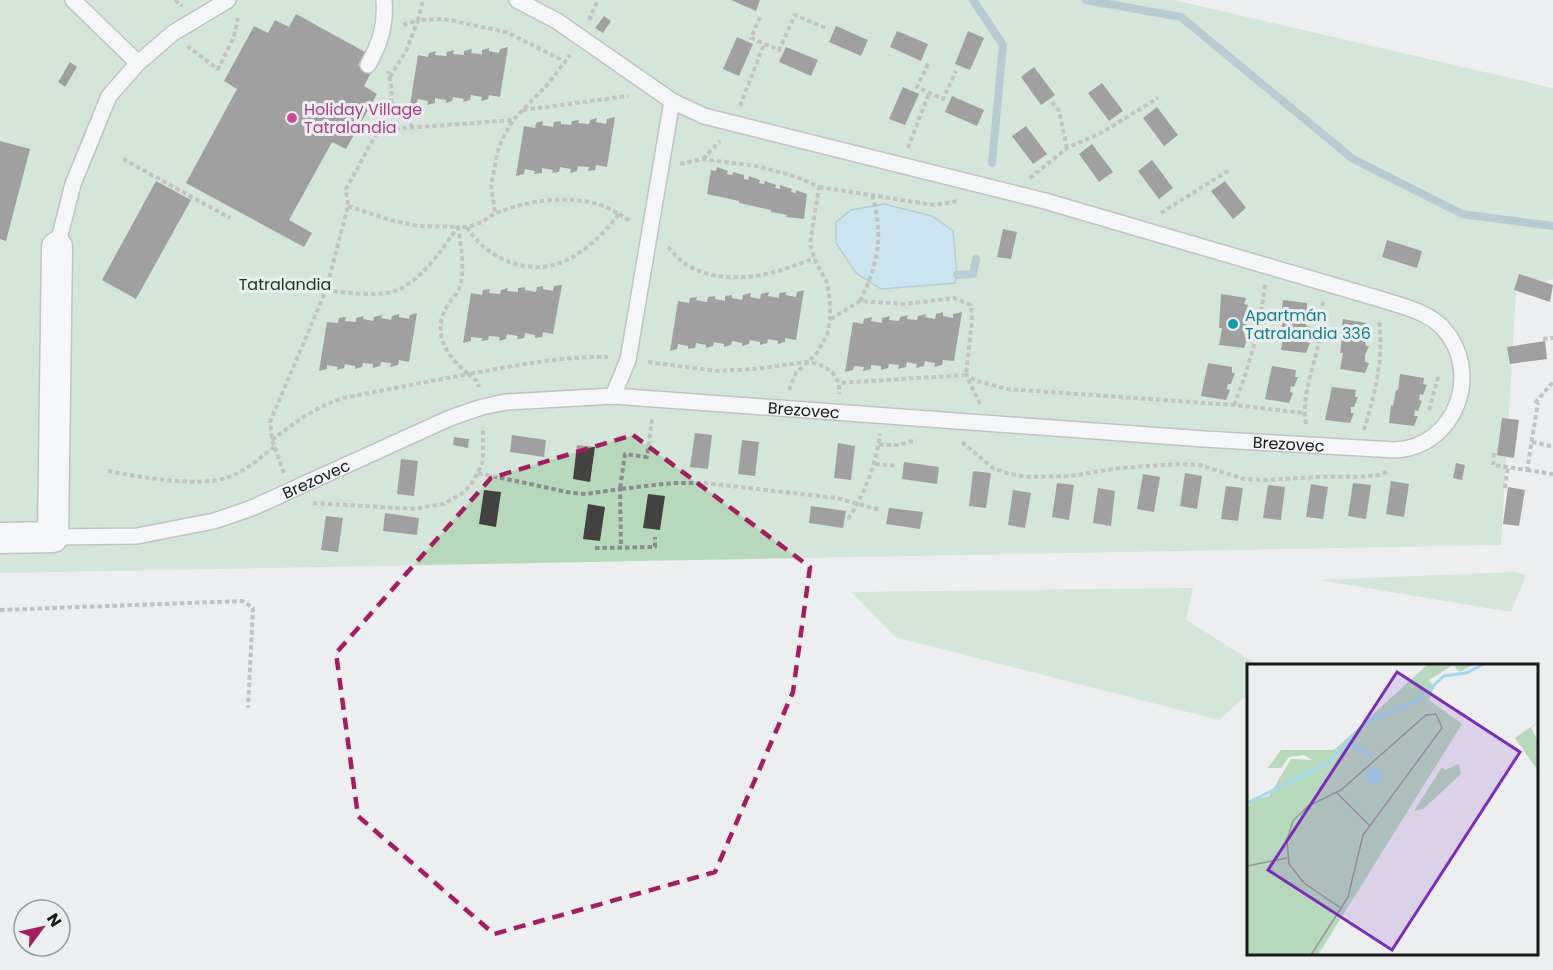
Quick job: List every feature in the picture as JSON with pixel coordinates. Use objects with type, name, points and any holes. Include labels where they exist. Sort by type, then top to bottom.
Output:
[{"type":"street","points":[[53,537],[57,247]]},
{"type":"street","name":"Brezovec","points":[[0,538],[53,537]]},
{"type":"lane","points":[[73,0],[138,63]]},
{"type":"lane","points":[[57,247],[73,184],[109,96],[138,63],[173,33],[228,0]]},
{"type":"lane","points":[[368,65],[378,48],[383,32],[384,0]]},
{"type":"lane","name":"Brezovec","points":[[53,537],[137,536],[214,521],[252,508],[418,432],[482,407],[506,402],[614,396],[987,424],[1395,450],[1408,450],[1431,438],[1450,418],[1457,406],[1463,377],[1458,354],[1443,328],[1424,314],[1380,299],[1010,193],[704,116],[672,101],[557,21],[517,0]]},
{"type":"lane","points":[[614,396],[628,360],[672,101]]},
{"type":"path","points":[[390,77],[406,51],[423,0]]},
{"type":"path","points":[[173,33],[191,50],[218,69],[234,37],[238,15]]},
{"type":"path","points":[[760,17],[751,38],[779,50],[795,15],[828,29]]},
{"type":"path","points":[[383,32],[392,31],[418,20],[444,19],[506,32],[566,62]]},
{"type":"path","points":[[495,213],[491,186],[498,150],[513,120],[548,84],[566,62],[581,37]]},
{"type":"path","points":[[378,48],[393,88],[391,101],[379,130],[346,189],[348,206],[326,290],[270,422],[272,440],[294,502],[430,508],[444,504],[460,495],[470,486],[478,473],[483,460],[485,443],[482,399],[477,381],[457,365],[442,345],[440,332],[446,308],[458,291],[461,276],[458,227]]},
{"type":"path","points":[[928,64],[917,87],[943,99],[956,72]]},
{"type":"path","points":[[522,110],[659,91]]},
{"type":"path","points":[[901,165],[929,93]]},
{"type":"path","points":[[1010,193],[1067,148],[1101,132],[1158,98]]},
{"type":"path","points":[[391,101],[412,128]]},
{"type":"path","points":[[1052,102],[1059,111],[1067,148]]},
{"type":"path","points":[[379,130],[513,120]]},
{"type":"path","points":[[123,159],[230,218]]},
{"type":"path","points":[[662,159],[682,165],[702,159],[757,166],[797,177],[819,187],[934,205],[964,200]]},
{"type":"path","points":[[1137,228],[1232,169]]},
{"type":"path","points":[[781,409],[796,373],[817,353],[827,335],[831,320],[827,283],[814,258],[810,244],[819,187]]},
{"type":"path","points":[[831,320],[860,301],[875,268],[879,243],[872,195]]},
{"type":"path","points":[[348,206],[390,220],[418,226],[467,227],[486,221],[495,213],[523,204],[562,200],[600,204],[620,214],[607,229],[571,258],[555,265],[527,266],[498,258],[484,249],[473,238],[467,227]]},
{"type":"path","points":[[326,290],[351,294],[392,292],[415,279],[438,256],[458,227]]},
{"type":"path","points":[[649,234],[663,242],[684,263],[711,275],[737,277],[764,274],[790,268],[814,258]]},
{"type":"path","points":[[1234,405],[1247,374],[1256,336],[1267,267]]},
{"type":"path","points":[[860,301],[904,303],[954,298],[971,305],[972,320],[966,375],[987,424]]},
{"type":"path","points":[[1358,448],[1377,387],[1380,363],[1380,299]]},
{"type":"path","points":[[1311,446],[1304,412],[1318,344],[1323,301]]},
{"type":"path","points":[[1543,339],[1553,338]]},
{"type":"path","points":[[1431,438],[1426,422],[1440,371],[1444,364],[1458,354]]},
{"type":"path","points":[[272,440],[305,415],[325,404],[343,398],[579,356],[613,357],[718,371],[806,362],[819,364],[832,372],[839,383],[838,412]]},
{"type":"path","points":[[839,383],[966,375],[976,381],[1007,389],[1304,412]]},
{"type":"path","points":[[1527,470],[1536,403],[1553,382]]},
{"type":"path","points":[[621,547],[620,489],[625,454],[647,457],[654,400]]},
{"type":"path","points":[[848,519],[859,503],[875,464],[883,416]]},
{"type":"path","points":[[879,445],[899,445],[917,439]]},
{"type":"path","points":[[960,441],[993,468],[1026,477],[1070,476],[1120,468],[1179,464],[1200,465],[1244,479],[1358,477],[1379,475],[1389,471],[1395,450]]},
{"type":"path","points":[[1532,442],[1551,446]]},
{"type":"path","points":[[108,471],[204,482],[228,477],[249,467],[275,446]]},
{"type":"path","points":[[1494,453],[1493,465],[1553,474]]},
{"type":"path","points":[[875,464],[897,466]]},
{"type":"path","points":[[1505,488],[1509,467]]},
{"type":"path","points":[[478,473],[572,493],[586,494],[672,483],[704,483],[837,498],[880,510]]},
{"type":"path","points":[[595,548],[655,547],[655,537]]},
{"type":"path","points":[[0,610],[243,602],[253,608],[248,708]]},
{"type":"highlighted area","points":[[633,435],[810,567],[793,692],[715,872],[494,934],[358,816],[336,653],[491,478]]},
{"type":"green space","name":"Tatralandia","points":[[0,0],[1174,0],[1553,88],[1553,279],[1543,282],[1517,277],[1501,545],[0,573]]},
{"type":"green space","points":[[1514,572],[1526,575],[1511,612],[1319,580]]},
{"type":"green space","points":[[1193,588],[1186,620],[1256,664],[1247,664],[1247,695],[1219,720],[895,637],[851,592]]},
{"type":"water","points":[[884,204],[932,216],[953,231],[957,275],[955,283],[881,289],[856,273],[836,243],[836,222],[851,210]]},
{"type":"building","points":[[731,0],[760,0],[756,11]]},
{"type":"building","name":"Holiday Village Tatralandia","points":[[296,14],[365,52],[358,65],[371,73],[364,86],[377,94],[346,149],[332,142],[289,220],[312,233],[304,247],[186,183],[237,89],[224,81],[254,26],[268,33],[275,20],[289,27]]},
{"type":"building","points":[[604,16],[611,21],[603,33],[595,28]]},
{"type":"building","points":[[836,26],[868,40],[861,56],[829,42]]},
{"type":"building","points":[[897,31],[928,44],[921,61],[890,47]]},
{"type":"building","points":[[968,31],[984,38],[970,70],[955,64]]},
{"type":"building","points":[[737,37],[753,44],[739,76],[723,69]]},
{"type":"building","points":[[508,47],[500,97],[489,95],[488,99],[481,101],[482,97],[471,95],[470,100],[463,102],[464,99],[453,97],[452,101],[446,103],[446,100],[435,98],[435,103],[427,105],[428,101],[418,99],[416,104],[410,105],[418,55],[428,57],[429,53],[436,51],[435,55],[446,56],[447,52],[454,50],[453,54],[464,55],[464,51],[472,49],[471,53],[482,54],[482,50],[489,48],[489,51],[499,53],[500,49]]},
{"type":"building","points":[[786,47],[818,60],[811,76],[779,62]]},
{"type":"building","points":[[70,62],[77,67],[65,87],[58,82]]},
{"type":"building","points":[[1034,67],[1055,95],[1041,105],[1021,77]]},
{"type":"building","points":[[1102,83],[1123,111],[1109,121],[1088,93]]},
{"type":"building","points":[[903,87],[919,94],[905,125],[889,119]]},
{"type":"building","points":[[952,96],[984,110],[977,126],[945,112]]},
{"type":"building","points":[[1157,107],[1178,135],[1164,146],[1143,118]]},
{"type":"building","points":[[615,117],[607,167],[596,165],[595,170],[588,171],[589,167],[578,166],[577,171],[570,173],[571,169],[560,167],[559,172],[552,173],[553,170],[542,168],[542,173],[534,174],[535,171],[525,169],[524,174],[516,176],[524,126],[535,128],[536,123],[543,121],[542,125],[553,127],[554,122],[561,121],[561,124],[571,125],[572,121],[579,120],[578,123],[589,124],[590,120],[597,118],[596,122],[606,124],[607,119]]},
{"type":"building","points":[[1026,126],[1047,154],[1033,164],[1012,136]]},
{"type":"building","points":[[0,141],[30,149],[6,241],[0,239]]},
{"type":"building","points":[[1092,144],[1113,172],[1099,182],[1079,154]]},
{"type":"building","points":[[1152,160],[1173,188],[1159,199],[1138,171]]},
{"type":"building","points":[[717,167],[728,171],[727,174],[732,175],[733,172],[744,175],[744,179],[748,180],[749,176],[760,180],[759,183],[764,184],[765,181],[776,185],[775,188],[780,189],[780,185],[792,189],[791,192],[796,193],[796,190],[807,194],[804,219],[786,217],[787,215],[771,212],[771,210],[707,194],[711,170],[716,171]]},
{"type":"building","points":[[156,181],[191,200],[136,299],[102,280]]},
{"type":"building","points":[[1225,181],[1246,208],[1233,219],[1211,191]]},
{"type":"building","points":[[1003,229],[1017,232],[1011,259],[997,257]]},
{"type":"building","points":[[1387,240],[1422,251],[1417,268],[1382,257]]},
{"type":"building","points":[[1519,274],[1553,285],[1550,302],[1514,290]]},
{"type":"building","points":[[562,285],[553,334],[543,332],[542,337],[535,338],[535,335],[525,333],[524,338],[517,339],[518,336],[507,334],[506,339],[499,341],[500,337],[489,336],[488,340],[482,341],[482,338],[471,337],[471,341],[463,343],[471,293],[482,295],[483,290],[490,289],[489,293],[500,294],[501,290],[508,288],[507,291],[518,292],[518,288],[525,287],[525,290],[536,292],[537,287],[543,286],[543,289],[553,291],[554,286]]},
{"type":"building","points":[[804,290],[796,340],[785,338],[785,342],[778,344],[778,341],[768,339],[767,343],[760,345],[760,342],[750,340],[749,344],[742,346],[742,343],[732,341],[731,345],[724,347],[724,344],[714,342],[713,346],[706,348],[706,345],[696,343],[695,348],[688,349],[688,346],[678,344],[677,349],[670,351],[678,301],[689,303],[690,298],[697,297],[696,300],[707,302],[708,297],[715,296],[715,299],[725,301],[725,296],[732,295],[732,298],[742,300],[743,295],[751,293],[750,297],[760,299],[761,294],[769,292],[768,296],[779,298],[779,293],[786,292],[786,295],[796,297],[797,292]]},
{"type":"building","points":[[1221,294],[1246,298],[1244,304],[1248,305],[1244,321],[1248,321],[1244,330],[1245,337],[1248,337],[1244,348],[1219,345],[1222,328],[1219,328]]},
{"type":"building","points":[[1283,300],[1307,303],[1307,310],[1310,310],[1306,326],[1310,327],[1306,342],[1310,343],[1306,353],[1281,350],[1284,333],[1281,333]]},
{"type":"building","points":[[943,312],[943,316],[953,318],[953,314],[962,312],[954,361],[943,360],[942,365],[934,367],[935,363],[925,361],[924,366],[916,368],[917,364],[907,362],[906,367],[898,369],[899,365],[889,364],[888,368],[881,370],[881,366],[871,365],[871,369],[863,371],[864,367],[854,366],[853,370],[845,372],[853,322],[863,324],[864,319],[872,317],[871,321],[882,323],[882,318],[890,316],[889,320],[899,321],[900,317],[908,315],[907,319],[917,320],[918,316],[926,314],[925,317],[935,319],[936,314]]},
{"type":"building","points":[[417,313],[409,362],[399,360],[398,365],[390,367],[391,363],[381,362],[380,366],[373,368],[373,364],[363,363],[362,367],[355,369],[355,366],[345,364],[344,368],[337,370],[338,367],[327,365],[327,369],[319,371],[327,322],[338,323],[339,318],[346,317],[345,321],[356,322],[356,318],[364,316],[363,319],[373,321],[374,317],[382,315],[381,318],[391,320],[392,316],[399,314],[399,317],[409,319],[410,315]]},
{"type":"building","points":[[1343,319],[1366,323],[1366,329],[1369,330],[1365,339],[1366,346],[1369,346],[1365,362],[1369,363],[1365,373],[1340,369],[1343,353],[1340,353],[1342,337],[1340,337]]},
{"type":"building","points":[[1545,341],[1547,359],[1510,364],[1507,347]]},
{"type":"building","points":[[1208,363],[1232,367],[1232,373],[1235,373],[1231,384],[1228,384],[1227,389],[1230,390],[1226,400],[1201,396]]},
{"type":"building","points":[[1272,366],[1296,370],[1295,377],[1298,377],[1294,387],[1291,386],[1290,392],[1293,393],[1289,403],[1265,399]]},
{"type":"building","points":[[1400,374],[1424,378],[1423,384],[1427,385],[1423,395],[1420,394],[1419,400],[1422,401],[1418,411],[1415,410],[1414,416],[1418,416],[1414,426],[1389,423],[1391,405],[1393,406],[1396,390],[1398,390]]},
{"type":"building","points":[[1332,387],[1356,390],[1355,397],[1358,397],[1354,407],[1351,407],[1351,413],[1354,413],[1350,423],[1325,420]]},
{"type":"building","points":[[1502,418],[1519,420],[1514,458],[1497,455]]},
{"type":"building","points":[[695,433],[712,435],[708,469],[690,467]]},
{"type":"building","points":[[512,435],[546,440],[544,457],[510,452]]},
{"type":"building","points":[[454,437],[469,439],[468,448],[453,445]]},
{"type":"building","points":[[742,440],[759,442],[755,476],[738,474]]},
{"type":"building","points":[[838,443],[855,446],[851,480],[834,478]]},
{"type":"building","points":[[577,445],[595,447],[590,482],[573,479]]},
{"type":"building","points":[[401,459],[418,461],[414,496],[397,494]]},
{"type":"building","points":[[904,462],[939,467],[937,484],[902,479]]},
{"type":"building","points":[[1456,463],[1465,465],[1462,480],[1453,478]]},
{"type":"building","points":[[973,471],[991,473],[986,508],[969,506]]},
{"type":"building","points":[[1185,473],[1202,476],[1197,509],[1180,506]]},
{"type":"building","points":[[1143,474],[1160,477],[1154,512],[1137,509]]},
{"type":"building","points":[[1391,481],[1409,484],[1404,517],[1386,514]]},
{"type":"building","points":[[1057,483],[1074,485],[1069,520],[1052,517]]},
{"type":"building","points":[[1353,483],[1371,485],[1366,519],[1348,516]]},
{"type":"building","points":[[1311,484],[1328,487],[1323,519],[1306,517]]},
{"type":"building","points":[[1268,485],[1285,487],[1281,520],[1263,518]]},
{"type":"building","points":[[1226,486],[1243,488],[1238,521],[1221,519]]},
{"type":"building","points":[[1508,487],[1525,490],[1519,526],[1503,524]]},
{"type":"building","points":[[1098,488],[1115,491],[1111,526],[1093,523]]},
{"type":"building","points":[[484,490],[501,492],[496,527],[479,524]]},
{"type":"building","points":[[1013,490],[1031,493],[1025,528],[1008,525]]},
{"type":"building","points":[[648,494],[665,496],[660,530],[643,528]]},
{"type":"building","points":[[588,504],[605,507],[600,541],[583,539]]},
{"type":"building","points":[[811,506],[846,511],[843,528],[809,523]]},
{"type":"building","points":[[889,508],[923,512],[920,529],[886,524]]},
{"type":"building","points":[[385,513],[419,518],[417,535],[383,531]]},
{"type":"building","points":[[326,516],[343,518],[338,552],[321,550]]},
{"type":"waterway","points":[[973,0],[1003,45],[992,163]]},
{"type":"waterway","points":[[1086,0],[1181,17],[1353,159],[1462,214],[1553,226]]},
{"type":"waterway","points":[[957,275],[973,274],[976,259]]},
{"type":"place","name":"Holiday Village Tatralandia","points":[[292,118]]},
{"type":"place","name":"Apartmán Tatralandia 336","points":[[1233,324]]}]
